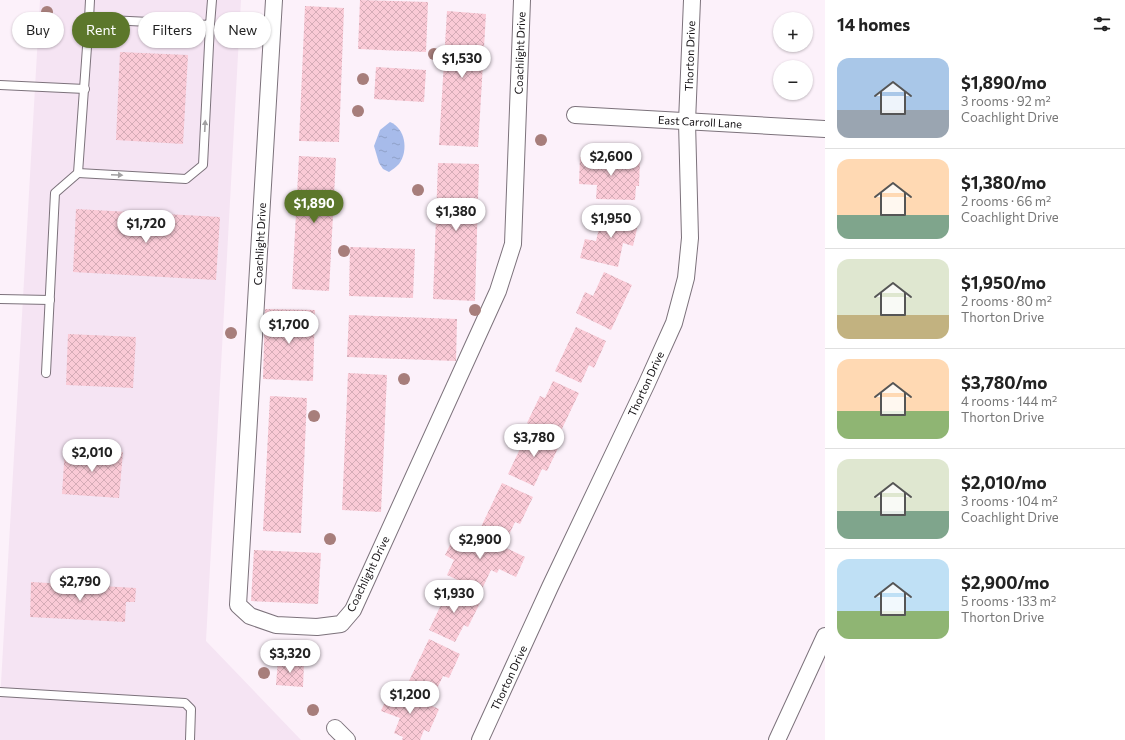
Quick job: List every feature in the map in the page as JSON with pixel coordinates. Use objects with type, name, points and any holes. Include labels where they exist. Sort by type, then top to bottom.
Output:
[{"type":"street","name":"Coachlight Drive","points":[[274,0],[238,605],[250,616],[276,625],[316,627],[341,624],[353,610],[498,291],[513,244],[522,0]]},
{"type":"street","name":"Thorton Drive","points":[[480,740],[674,323],[686,278],[690,238],[687,122],[692,0]]},
{"type":"street","name":"East Carroll Lane","points":[[575,115],[825,129]]},
{"type":"street","points":[[777,740],[825,636]]},
{"type":"street","points":[[335,728],[347,740]]},
{"type":"lane","points":[[89,12],[90,0]]},
{"type":"lane","points":[[78,173],[186,179],[203,165],[212,0]]},
{"type":"lane","points":[[130,22],[210,25]]},
{"type":"lane","points":[[46,373],[56,193],[78,173],[87,48]]},
{"type":"lane","points":[[0,85],[84,89]]},
{"type":"lane","points":[[0,299],[50,300]]},
{"type":"lane","points":[[0,692],[185,703],[191,709],[190,740]]},
{"type":"shaded area","points":[[40,0],[241,0],[240,12],[214,12],[214,48],[238,48],[206,641],[301,740],[0,740],[0,701],[37,48],[64,48],[64,12],[39,12]]},
{"type":"water","points":[[390,122],[399,129],[405,146],[399,164],[389,172],[383,169],[379,163],[374,146],[380,130]]},
{"type":"building","points":[[360,0],[428,2],[426,52],[358,49]]},
{"type":"building","points":[[305,6],[344,8],[339,142],[299,141]]},
{"type":"building","points":[[447,11],[486,14],[478,147],[439,145]]},
{"type":"building","points":[[120,52],[188,55],[183,144],[116,140]]},
{"type":"building","points":[[376,67],[426,70],[424,102],[374,99]]},
{"type":"building","points":[[299,156],[336,158],[329,291],[292,289]]},
{"type":"building","points":[[580,157],[640,160],[639,186],[636,186],[635,200],[596,199],[597,185],[579,184]]},
{"type":"building","points":[[438,163],[479,164],[475,301],[433,299]]},
{"type":"building","points":[[76,209],[220,217],[216,280],[73,272]]},
{"type":"building","points":[[603,211],[639,220],[633,246],[623,243],[618,267],[580,258],[585,239],[596,241]]},
{"type":"building","points":[[350,247],[415,249],[413,298],[349,296]]},
{"type":"building","points":[[604,272],[632,285],[611,330],[576,313],[585,292],[593,296]]},
{"type":"building","points":[[265,309],[315,310],[313,381],[263,379]]},
{"type":"building","points":[[349,315],[457,319],[456,361],[347,357]]},
{"type":"building","points":[[576,327],[606,341],[594,368],[589,365],[581,383],[555,371]]},
{"type":"building","points":[[68,334],[136,337],[133,388],[66,385]]},
{"type":"building","points":[[348,373],[387,375],[381,512],[342,510]]},
{"type":"building","points":[[553,381],[579,393],[558,437],[527,423],[540,396],[545,398]]},
{"type":"building","points":[[270,396],[307,398],[301,533],[263,531]]},
{"type":"building","points":[[529,430],[560,444],[547,471],[542,469],[534,486],[508,474]]},
{"type":"building","points":[[65,448],[123,452],[119,498],[62,494]]},
{"type":"building","points":[[502,483],[533,497],[520,524],[515,522],[507,539],[481,527]]},
{"type":"building","points":[[456,533],[474,541],[477,534],[525,557],[516,577],[499,569],[497,573],[491,570],[481,591],[447,575],[454,560],[445,555]]},
{"type":"building","points":[[254,550],[321,553],[318,604],[251,601]]},
{"type":"building","points":[[31,582],[136,588],[135,602],[126,602],[125,622],[30,617]]},
{"type":"building","points":[[450,586],[481,601],[468,627],[464,625],[455,642],[429,630]]},
{"type":"building","points":[[429,639],[460,654],[449,678],[443,676],[434,695],[408,683]]},
{"type":"building","points":[[278,660],[304,662],[303,687],[276,685]]},
{"type":"building","points":[[391,688],[439,709],[429,732],[424,730],[420,740],[402,740],[403,737],[394,733],[400,718],[381,711]]}]
